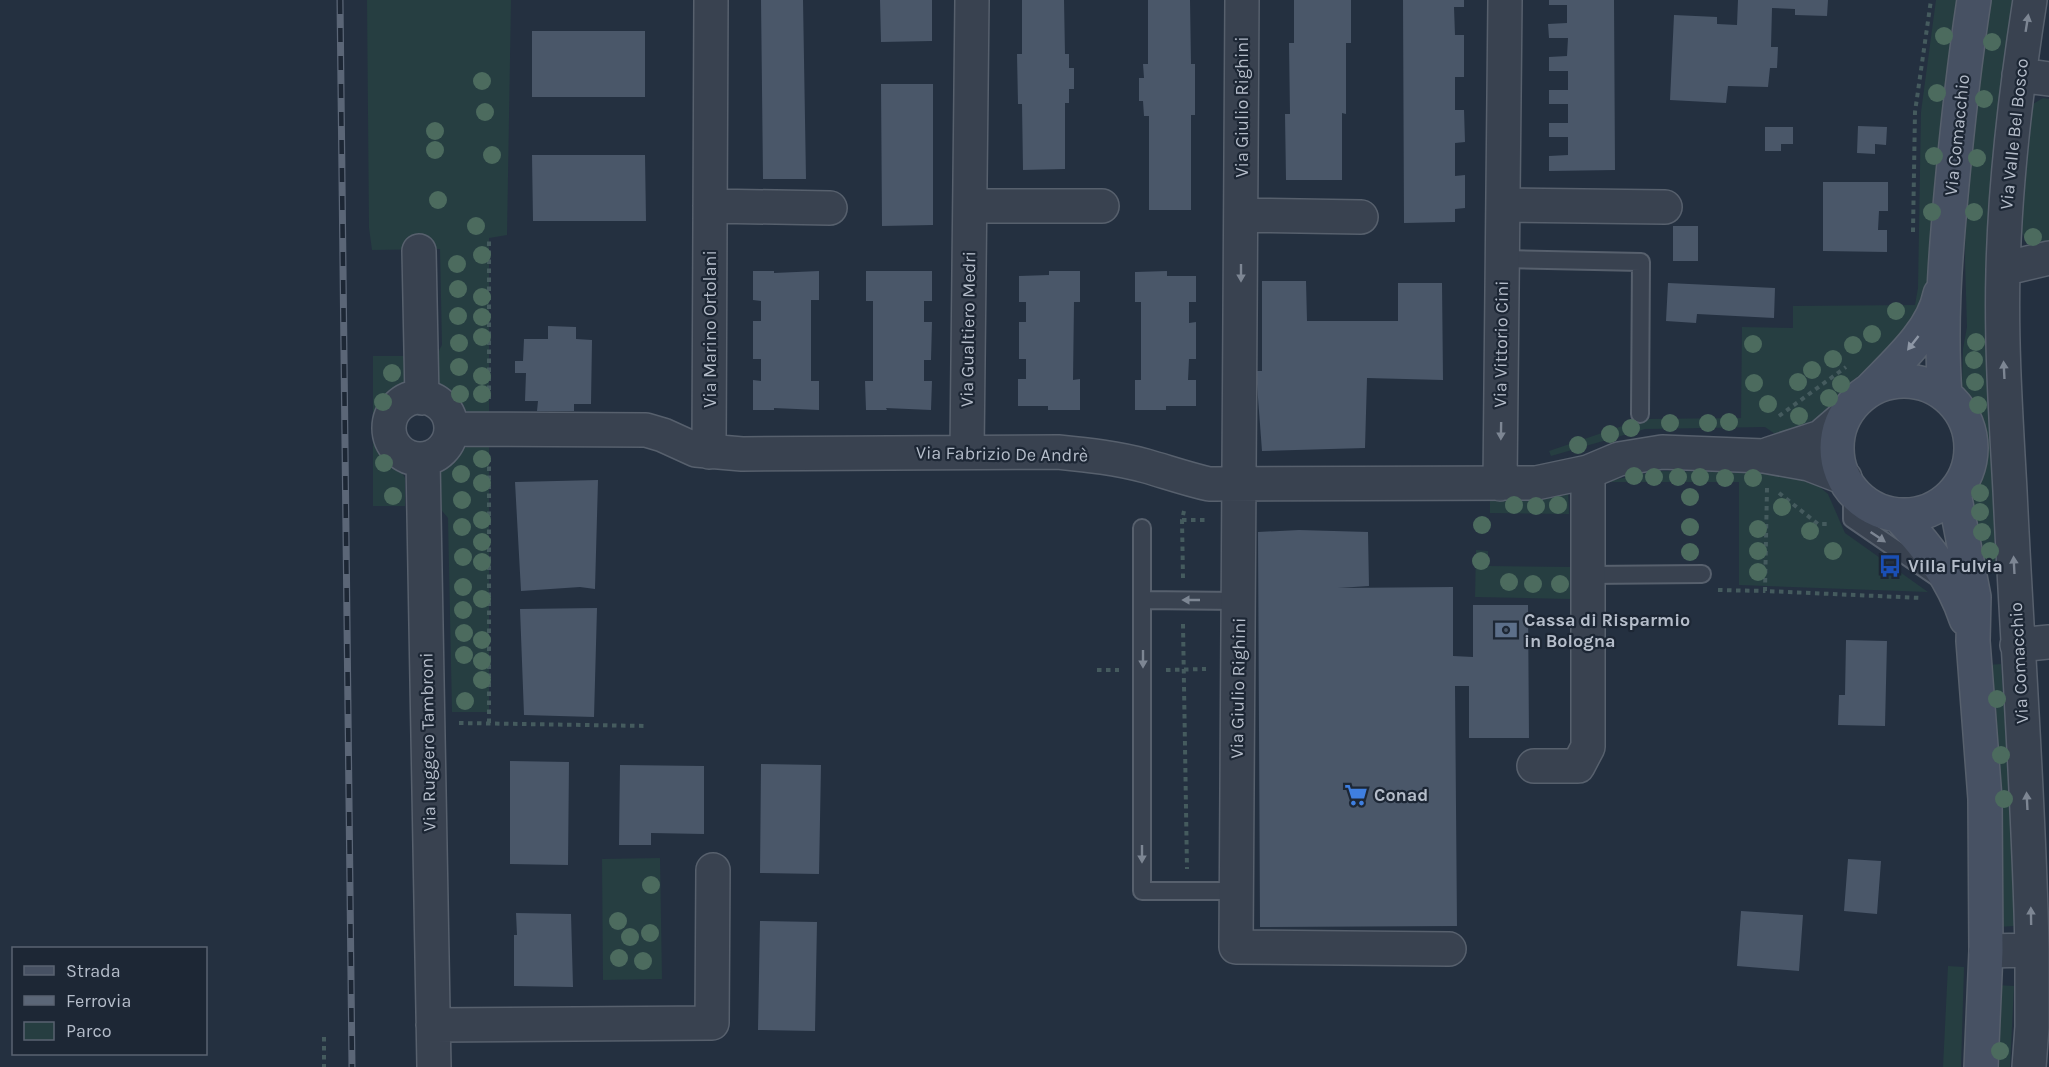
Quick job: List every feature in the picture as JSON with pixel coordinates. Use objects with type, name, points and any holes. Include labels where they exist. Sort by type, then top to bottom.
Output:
[{"type":"main road","name":"Via Comacchio","points":[[1944,395],[1945,271],[1964,66],[1974,0]]},
{"type":"main road","name":"Via Comacchio","points":[[1870,390],[1901,358],[1925,327],[1939,302],[1945,271]]},
{"type":"main road","name":"Via Comacchio","points":[[1893,380],[1911,380],[1934,386],[1944,395],[1959,407],[1969,426],[1972,458],[1964,481],[1949,499],[1929,511],[1899,516],[1874,509],[1852,498],[1838,464],[1836,448],[1842,419],[1851,404],[1878,384],[1893,380]]},
{"type":"main road","name":"Via Comacchio","points":[[1954,493],[1974,597],[1973,640],[1985,799],[1986,951],[1981,1067]]},
{"type":"main road","name":"Via Comacchio","points":[[1899,516],[1927,546],[1953,588],[1960,600],[1973,640]]},
{"type":"street","name":"Via Marino Ortolani","points":[[709,452],[711,0]]},
{"type":"street","name":"Via Gualtiero Medri","points":[[967,452],[972,0]]},
{"type":"street","name":"Via Giulio Righini","points":[[1242,0],[1236,947],[1449,950]]},
{"type":"street","name":"Via Vittorio Cini","points":[[1500,484],[1505,0]]},
{"type":"street","name":"Via Valle Bel Bosco","points":[[2003,269],[2008,166],[2034,77],[2030,0]]},
{"type":"street","points":[[1503,205],[1665,207]]},
{"type":"street","points":[[710,206],[830,208]]},
{"type":"street","points":[[970,206],[1102,206]]},
{"type":"street","points":[[1242,215],[1361,217]]},
{"type":"street","points":[[419,251],[422,398]]},
{"type":"street","points":[[2003,269],[2049,258]]},
{"type":"street","name":"Via Comacchio","points":[[2003,269],[2003,350],[2033,643],[2040,870],[2037,963],[2029,1067]]},
{"type":"street","points":[[422,398],[434,400],[443,407],[450,418],[451,429],[450,438],[445,447],[437,455],[423,459],[407,457],[398,451],[393,444],[389,425],[397,407],[406,401],[422,398]]},
{"type":"street","name":"Via Fabrizio De Andrè","points":[[1765,470],[1821,437],[1842,419]]},
{"type":"street","name":"Via Fabrizio De Andrè","points":[[451,429],[646,430],[696,450],[742,454],[1058,452],[1098,456],[1146,466],[1209,484],[1240,485],[1536,483],[1588,472],[1619,459],[1662,452],[1765,470],[1809,464],[1852,498]]},
{"type":"street","name":"Via Ruggero Tambroni","points":[[423,459],[434,1067]]},
{"type":"street","points":[[1534,766],[1578,765],[1588,747],[1588,472]]},
{"type":"street","points":[[433,1025],[712,1023],[713,870]]},
{"type":"street","points":[[1986,951],[2037,963]]},
{"type":"lane","points":[[1502,260],[1641,262],[1640,414]]},
{"type":"lane","points":[[1852,498],[1953,588]]},
{"type":"lane","points":[[1142,528],[1142,891],[1236,891]]},
{"type":"lane","points":[[1588,575],[1702,574]]},
{"type":"lane","points":[[1143,600],[1239,601]]},
{"type":"path","points":[[489,237],[489,723]]},
{"type":"path","points":[[1765,470],[1818,524],[1852,498]]},
{"type":"path","points":[[1187,891],[1182,520],[1194,481]]},
{"type":"path","points":[[1097,670],[1239,669]]},
{"type":"path","points":[[428,722],[647,726]]},
{"type":"path","points":[[324,1037],[324,1067]]},
{"type":"green space","points":[[367,0],[511,0],[507,235],[489,238],[489,414],[451,407],[438,398],[435,391],[436,360],[442,345],[440,249],[372,250],[369,228]]},
{"type":"green space","points":[[1936,0],[1959,0],[1935,281],[1886,360],[1866,370],[1846,386],[1820,417],[1778,436],[1765,427],[1645,429],[1551,456],[1549,451],[1643,419],[1741,418],[1742,327],[1793,328],[1793,306],[1915,305],[1918,288],[1921,112]]},
{"type":"green space","points":[[1989,0],[2020,0],[2007,580],[1984,569],[1967,501],[1981,462],[1980,439],[1966,409],[1962,385],[1963,349],[1967,327],[1966,184]]},
{"type":"green space","points":[[2043,98],[2049,99],[2049,245],[2037,248],[2027,243],[2020,229],[2033,104]]},
{"type":"green space","points":[[373,356],[404,356],[404,383],[400,393],[393,401],[383,426],[384,442],[405,478],[405,506],[373,506]]},
{"type":"green space","points":[[489,443],[489,712],[452,712],[448,518],[438,506],[437,471],[441,461],[453,452]]},
{"type":"green space","points":[[1657,471],[1797,473],[1815,483],[1828,494],[1845,533],[1928,592],[1739,585],[1739,482],[1604,482]]},
{"type":"green space","points":[[1568,489],[1569,514],[1490,513],[1490,498]]},
{"type":"green space","points":[[1476,550],[1488,551],[1488,566],[1571,567],[1570,599],[1475,597]]},
{"type":"green space","points":[[2001,664],[2011,810],[2014,926],[1997,927],[1988,665]]},
{"type":"green space","points":[[660,858],[662,979],[603,980],[602,859]]},
{"type":"green space","points":[[1948,966],[1964,967],[1961,1067],[1943,1067]]},
{"type":"green space","points":[[1996,985],[2014,986],[2010,1067],[1992,1067]]},
{"type":"building","points":[[761,0],[803,0],[806,179],[763,179]]},
{"type":"building","points":[[880,0],[932,0],[932,41],[881,42]]},
{"type":"building","points":[[1022,0],[1064,0],[1065,54],[1069,54],[1069,68],[1074,68],[1074,89],[1069,89],[1069,103],[1065,103],[1065,169],[1023,170],[1022,104],[1018,104],[1017,54],[1022,54]]},
{"type":"building","points":[[1148,0],[1190,0],[1191,64],[1195,64],[1195,115],[1191,115],[1191,210],[1149,210],[1149,116],[1144,116],[1143,101],[1139,101],[1139,78],[1144,78],[1143,64],[1148,64]]},
{"type":"building","points":[[1294,0],[1351,0],[1351,43],[1346,43],[1346,114],[1342,113],[1342,180],[1286,180],[1285,114],[1290,114],[1289,43],[1294,43]]},
{"type":"building","points":[[1403,0],[1464,0],[1464,7],[1454,7],[1455,35],[1464,35],[1464,77],[1455,77],[1455,110],[1464,110],[1465,142],[1455,143],[1455,176],[1465,175],[1465,208],[1455,209],[1455,222],[1404,223]]},
{"type":"building","points":[[1549,0],[1614,0],[1615,170],[1549,171],[1549,156],[1568,155],[1568,137],[1549,137],[1549,123],[1568,123],[1568,104],[1549,104],[1549,90],[1568,90],[1568,71],[1549,71],[1549,57],[1567,56],[1568,38],[1549,38],[1548,24],[1567,23],[1567,5],[1549,5]]},
{"type":"building","points":[[1738,0],[1828,0],[1827,16],[1795,15],[1795,9],[1772,8],[1771,47],[1778,47],[1777,68],[1770,68],[1768,87],[1728,86],[1726,103],[1670,100],[1674,15],[1717,17],[1717,24],[1737,25]]},
{"type":"building","points":[[532,31],[645,31],[645,97],[532,97]]},
{"type":"building","points":[[881,84],[933,84],[933,225],[882,226]]},
{"type":"building","points":[[1858,126],[1887,127],[1886,145],[1875,144],[1875,154],[1857,153]]},
{"type":"building","points":[[1765,127],[1793,127],[1793,144],[1781,144],[1781,151],[1765,151]]},
{"type":"building","points":[[532,155],[645,155],[646,221],[533,221]]},
{"type":"building","points":[[1823,182],[1888,182],[1888,211],[1879,211],[1878,230],[1887,230],[1887,252],[1823,251]]},
{"type":"building","points":[[1673,226],[1698,226],[1698,261],[1673,261]]},
{"type":"building","points":[[753,271],[774,271],[774,273],[819,271],[819,300],[811,300],[811,381],[819,381],[819,410],[774,408],[774,410],[753,410],[753,380],[761,381],[761,359],[753,359],[753,321],[761,321],[761,301],[753,300]]},
{"type":"building","points":[[866,271],[932,271],[932,301],[924,301],[924,322],[932,322],[931,360],[924,360],[924,381],[932,381],[931,410],[886,408],[887,410],[866,410],[865,381],[873,381],[873,301],[866,301]]},
{"type":"building","points":[[1049,271],[1080,271],[1080,302],[1074,302],[1073,380],[1080,379],[1080,410],[1048,410],[1048,406],[1018,406],[1018,379],[1026,379],[1026,359],[1019,359],[1019,322],[1026,322],[1026,302],[1019,302],[1019,276],[1049,275]]},
{"type":"building","points":[[1167,271],[1167,276],[1196,276],[1196,302],[1189,302],[1189,323],[1196,322],[1196,359],[1189,359],[1188,380],[1196,380],[1196,406],[1166,406],[1166,410],[1135,410],[1135,380],[1141,380],[1141,302],[1135,302],[1135,272]]},
{"type":"building","points":[[1262,281],[1306,281],[1307,321],[1398,321],[1398,283],[1442,283],[1443,380],[1367,378],[1365,448],[1262,451],[1256,371],[1262,371]]},
{"type":"building","points":[[1668,283],[1775,288],[1774,318],[1697,314],[1696,323],[1666,321]]},
{"type":"building","points":[[548,326],[576,327],[576,339],[592,340],[591,404],[574,404],[574,411],[537,411],[538,401],[525,401],[526,373],[515,373],[515,361],[523,361],[524,339],[548,339]]},
{"type":"building","points":[[598,480],[595,589],[580,587],[521,591],[515,482]]},
{"type":"building","points":[[1299,530],[1368,532],[1369,586],[1338,588],[1453,587],[1453,656],[1473,657],[1473,605],[1528,605],[1529,738],[1469,738],[1469,686],[1455,686],[1457,926],[1260,927],[1258,532]]},
{"type":"building","points":[[597,608],[594,717],[524,715],[520,609]]},
{"type":"building","points":[[1846,640],[1887,641],[1885,726],[1838,725],[1839,695],[1845,695]]},
{"type":"building","points":[[510,761],[569,762],[568,865],[510,864]]},
{"type":"building","points":[[761,764],[821,765],[819,874],[760,873]]},
{"type":"building","points":[[620,765],[704,766],[704,834],[651,833],[651,845],[619,845]]},
{"type":"building","points":[[1848,859],[1881,861],[1877,914],[1844,911]]},
{"type":"building","points":[[1741,911],[1803,915],[1799,971],[1737,966]]},
{"type":"building","points":[[516,913],[571,914],[573,987],[514,986]]},
{"type":"building","points":[[760,921],[817,922],[815,1031],[758,1030]]},
{"type":"railway","points":[[340,0],[352,1067]]},
{"type":"place","name":"Villa Fulvia","points":[[1890,566]]},
{"type":"place","name":"Cassa di Risparmio in Bologna","points":[[1506,630]]},
{"type":"place","name":"Conad","points":[[1356,795]]}]
